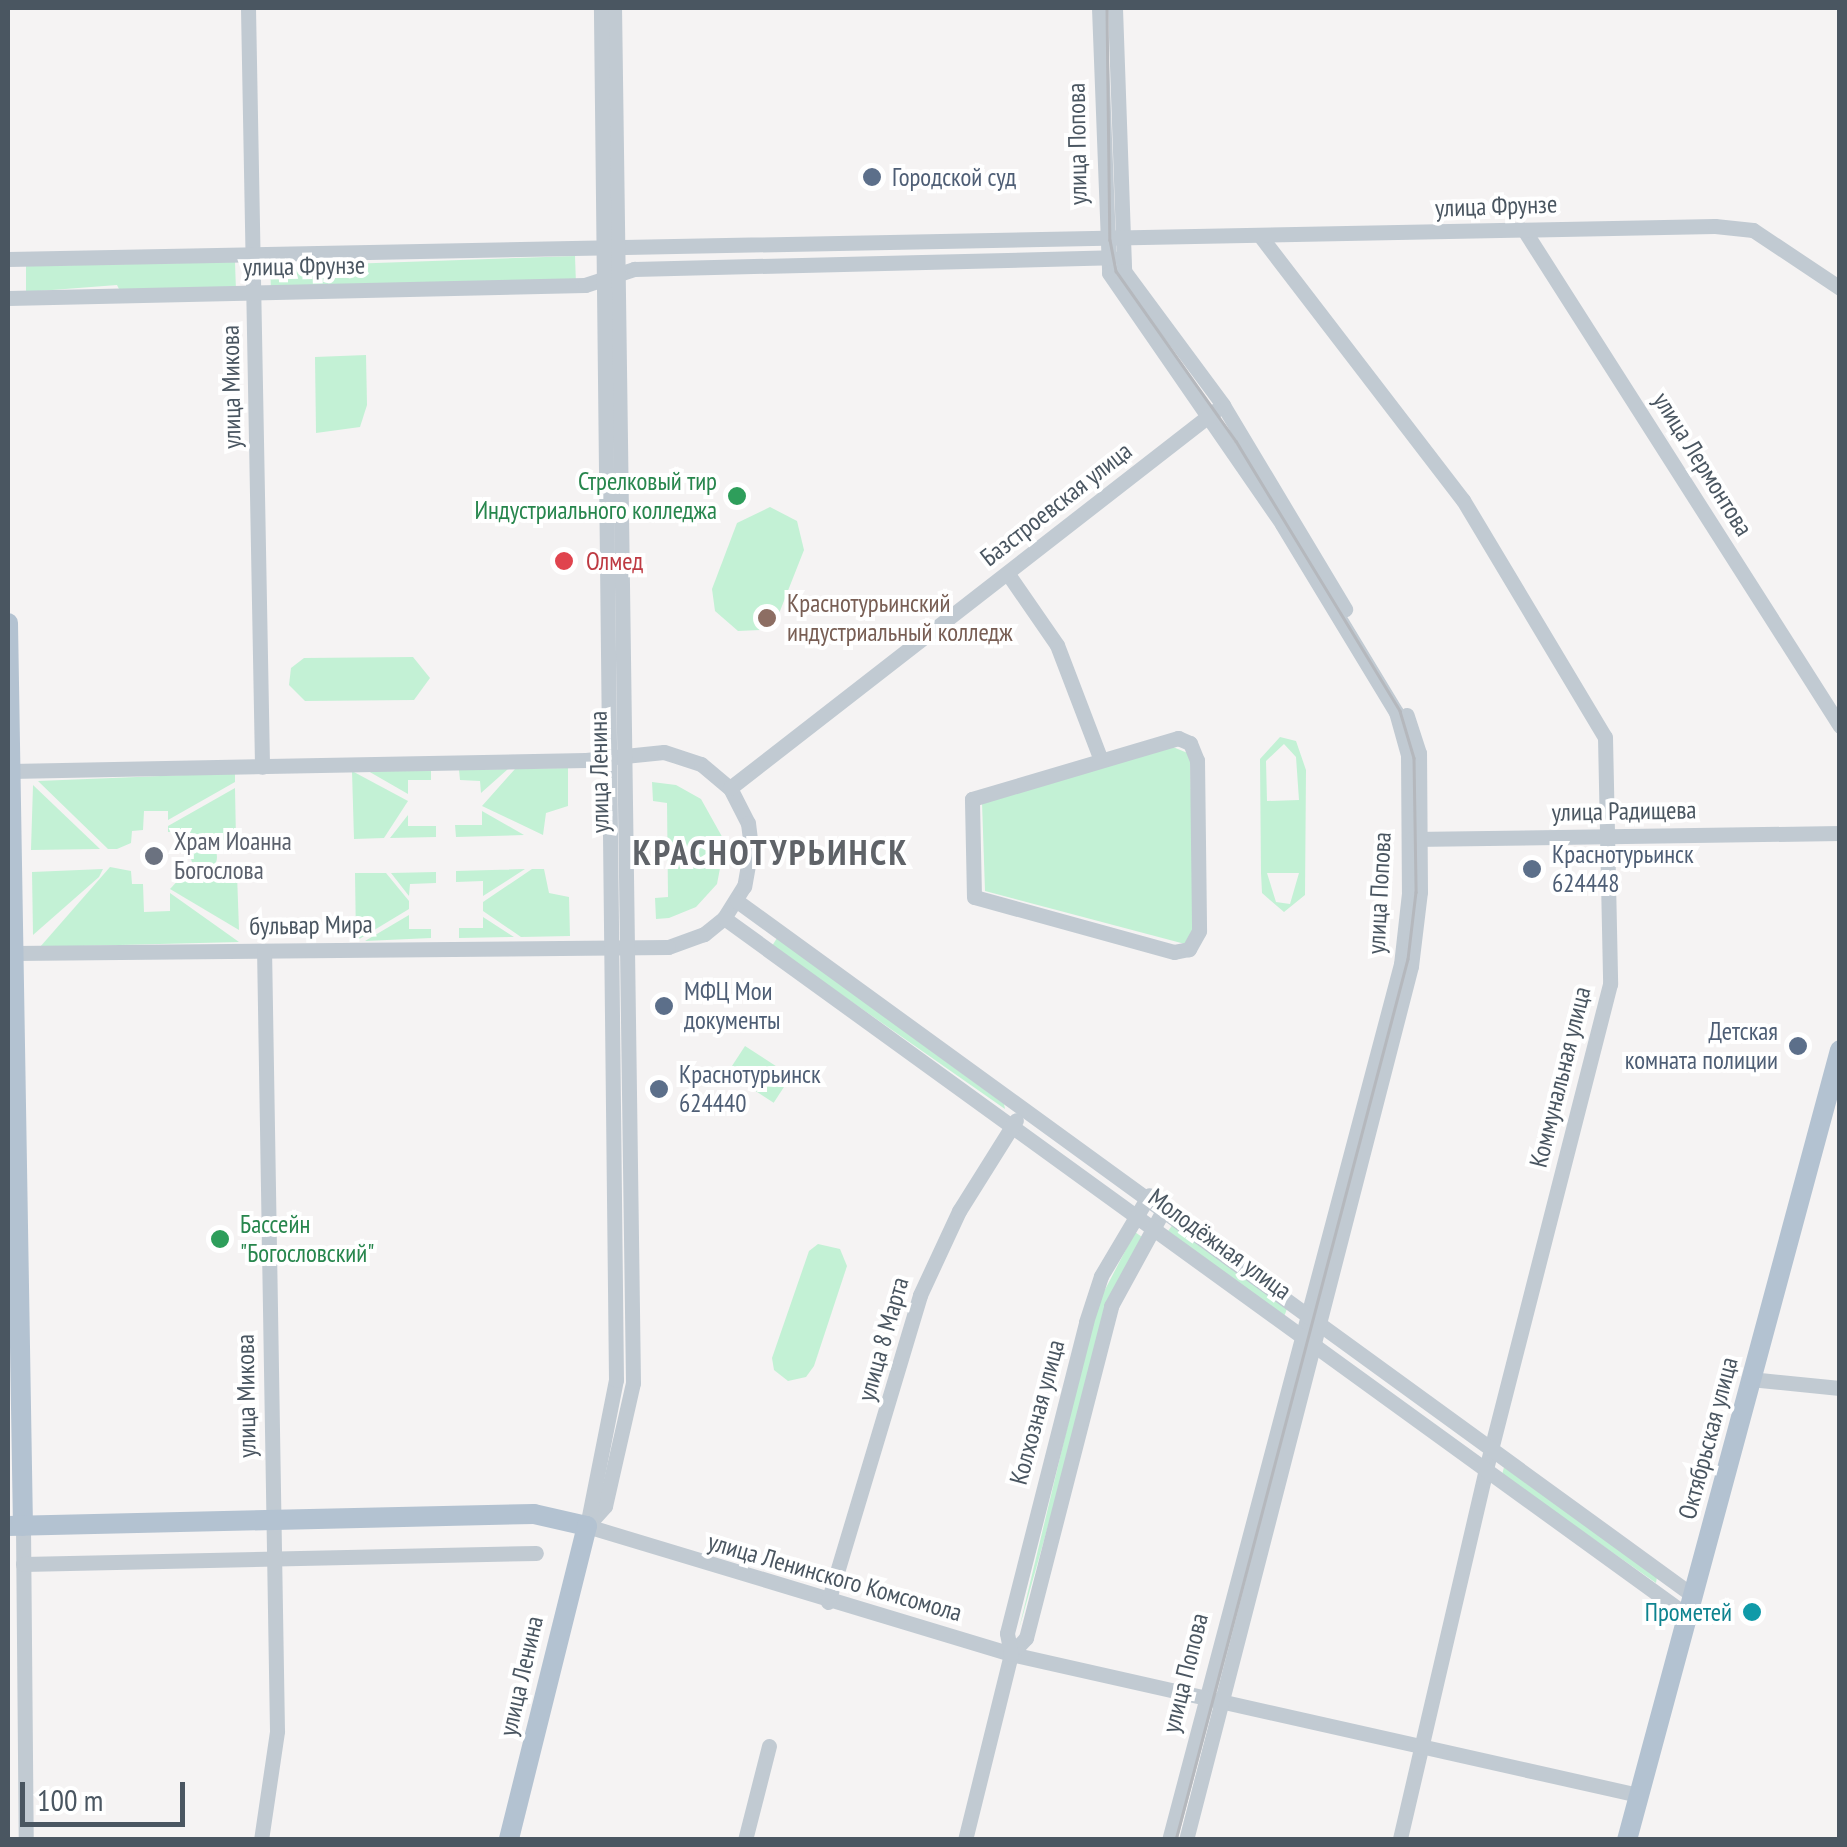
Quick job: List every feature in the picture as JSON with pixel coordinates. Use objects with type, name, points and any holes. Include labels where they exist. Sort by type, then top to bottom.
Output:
[{"type":"main road","points":[[8,624],[18,771],[9,820],[15,1526]]},
{"type":"main road","name":"Октябрьская улица","points":[[1627,1840],[1840,1050]]},
{"type":"main road","name":"улица Ленинского Комсомола","points":[[15,1526],[534,1514],[587,1526]]},
{"type":"main road","name":"улица Ленина","points":[[509,1840],[587,1526]]},
{"type":"street","name":"улица Микова","points":[[248,8],[262,766]]},
{"type":"street","name":"улица Ленина","points":[[600,8],[610,249]]},
{"type":"street","name":"улица Ленина","points":[[587,1526],[606,1506],[633,1383],[616,757],[610,279],[614,8]]},
{"type":"street","name":"улица Попова","points":[[1100,8],[1116,247],[1124,270],[1224,405],[1409,719],[1419,753],[1401,964],[1211,1699],[1169,1840]]},
{"type":"street","name":"улица Попова","points":[[1114,8],[1116,247],[1210,415],[1401,723],[1414,839]]},
{"type":"street","name":"улица Фрунзе","points":[[8,298],[610,279],[634,269],[1261,237],[1524,230],[1752,230],[1840,288]]},
{"type":"street","name":"улица Лермонтова","points":[[1524,230],[1840,726]]},
{"type":"street","name":"Коммунальная улица","points":[[1261,237],[1419,437],[1600,721],[1610,984],[1486,1469],[1400,1840]]},
{"type":"street","name":"улица Фрунзе","points":[[8,259],[610,249],[1116,247]]},
{"type":"street","name":"Базстроевская улица","points":[[730,788],[1224,405]]},
{"type":"street","points":[[1008,574],[1057,645],[1101,760]]},
{"type":"street","points":[[1178,738],[1194,750],[1199,931],[1189,949],[1174,952],[974,896],[972,799],[1101,760],[1178,738]]},
{"type":"street","points":[[18,771],[677,754],[730,788],[748,822],[751,848],[737,901],[724,918]]},
{"type":"street","name":"улица Радищева","points":[[1414,839],[1840,833]]},
{"type":"street","name":"Молодёжная улица","points":[[737,901],[1492,1446],[1688,1604]]},
{"type":"street","name":"бульвар Мира","points":[[13,953],[680,944],[724,918]]},
{"type":"street","name":"Молодёжная улица","points":[[724,918],[1486,1469],[1688,1604]]},
{"type":"street","name":"улица Микова","points":[[261,1840],[278,1731],[264,951]]},
{"type":"street","name":"улица 8 Марта","points":[[828,1602],[920,1295],[958,1211],[1024,1106]]},
{"type":"street","name":"Колхозная улица","points":[[965,1840],[1010,1654],[1006,1633],[1086,1322],[1101,1276],[1149,1195]]},
{"type":"street","name":"Колхозная улица","points":[[1010,1654],[1026,1638],[1111,1306],[1165,1207]]},
{"type":"street","points":[[1750,1378],[1840,1388]]},
{"type":"street","points":[[15,1526],[23,1564],[26,1840]]},
{"type":"street","name":"улица Ленинского Комсомола","points":[[587,1526],[1010,1654],[1638,1795]]},
{"type":"street","points":[[23,1564],[536,1553]]},
{"type":"street","name":"улица Попова","points":[[1186,1840],[1211,1699]]},
{"type":"street","points":[[745,1840],[770,1746]]},
{"type":"green space","points":[[575,256],[576,279],[271,290],[270,267]]},
{"type":"green space","points":[[235,262],[236,291],[120,291],[117,285],[26,292],[26,266]]},
{"type":"green space","points":[[366,355],[367,405],[360,427],[316,433],[315,357]]},
{"type":"green space","points":[[770,507],[797,521],[804,550],[778,616],[760,630],[738,631],[715,611],[712,589],[737,523]]},
{"type":"green space","points":[[413,657],[430,678],[414,700],[305,701],[289,685],[291,668],[304,658]]},
{"type":"green space","points":[[1280,737],[1296,741],[1306,770],[1305,895],[1284,912],[1262,893],[1260,759]],"holes":[[[1284,744],[1296,757],[1299,800],[1267,801],[1266,761]],[[1267,873],[1299,873],[1290,904],[1276,902]]]},
{"type":"green space","points":[[1168,745],[1190,754],[1194,931],[1185,944],[985,891],[982,802]]},
{"type":"green space","points":[[568,768],[568,806],[546,813],[543,835],[482,806],[515,769]]},
{"type":"green space","points":[[508,769],[481,793],[480,781],[460,780],[459,770]]},
{"type":"green space","points":[[431,770],[431,780],[408,780],[408,794],[368,771]]},
{"type":"green space","points":[[352,771],[408,801],[384,838],[354,839]]},
{"type":"green space","points":[[235,773],[235,782],[168,820],[168,811],[144,811],[143,830],[132,831],[131,843],[117,849],[108,849],[38,781]]},
{"type":"green space","points":[[652,782],[676,785],[701,799],[725,842],[717,884],[696,907],[656,919],[655,898],[668,897],[667,803],[653,801]]},
{"type":"green space","points":[[33,785],[100,849],[31,850]]},
{"type":"green space","points":[[235,788],[236,840],[181,840],[180,831],[168,832],[168,826]]},
{"type":"green space","points":[[482,811],[524,835],[456,837],[455,825],[482,825]]},
{"type":"green space","points":[[408,815],[408,826],[436,826],[436,837],[390,838]]},
{"type":"green space","points":[[204,844],[213,848],[217,857],[213,866],[204,870],[195,866],[191,857],[195,848]]},
{"type":"green space","points":[[110,867],[131,871],[132,884],[143,884],[144,912],[170,911],[170,893],[239,942],[40,947]]},
{"type":"green space","points":[[103,869],[99,877],[33,935],[32,872]]},
{"type":"green space","points":[[525,869],[483,896],[483,881],[456,882],[456,871]]},
{"type":"green space","points":[[532,869],[544,869],[549,893],[569,897],[570,936],[521,937],[483,911],[483,902]]},
{"type":"green space","points":[[436,872],[436,883],[410,884],[409,896],[391,873]]},
{"type":"green space","points":[[355,873],[386,873],[409,901],[409,909],[356,941]]},
{"type":"green space","points":[[237,874],[239,930],[170,889],[183,875]]},
{"type":"green space","points":[[409,915],[409,929],[431,929],[431,938],[365,941]]},
{"type":"green space","points":[[483,917],[514,937],[459,938],[459,928],[483,928]]},
{"type":"green space","points":[[777,938],[1004,1104],[1005,1109],[772,946]]},
{"type":"green space","points":[[745,1046],[791,1076],[774,1103],[728,1073]]},
{"type":"green space","points":[[1174,1223],[1289,1303],[1284,1317],[1168,1231]]},
{"type":"green space","points":[[1135,1232],[1142,1237],[1116,1285],[1019,1629],[1096,1307]]},
{"type":"green space","points":[[818,1244],[840,1249],[847,1266],[814,1366],[806,1377],[788,1381],[774,1370],[772,1358],[809,1251]]},
{"type":"green space","points":[[1504,1467],[1657,1577],[1656,1583],[1502,1475]]},
{"type":"tram line","points":[[1107,8],[1110,240],[1116,271],[1236,441],[1400,711],[1414,758],[1416,892],[1408,959],[1176,1840]]},
{"type":"place","name":"Городской суд","points":[[872,177]]},
{"type":"place","name":"Стрелковый тир Индустриального колледжа","points":[[737,496]]},
{"type":"place","name":"Олмед","points":[[564,561]]},
{"type":"place","name":"Краснотурьинский индустриальный колледж","points":[[767,618]]},
{"type":"place","name":"Храм Иоанна Богослова","points":[[154,856]]},
{"type":"place","name":"Краснотурьинск 624448","points":[[1532,869]]},
{"type":"place","name":"МФЦ Мои документы","points":[[664,1006]]},
{"type":"place","name":"Детская комната полиции","points":[[1798,1046]]},
{"type":"place","name":"Краснотурьинск 624440","points":[[659,1089]]},
{"type":"place","name":"Бассейн \"Богословский\"","points":[[220,1239]]},
{"type":"place","name":"Прометей","points":[[1752,1612]]},
{"type":"district","name":"КРАСНОТУРЬИНСК","points":[[771,852]]}]
